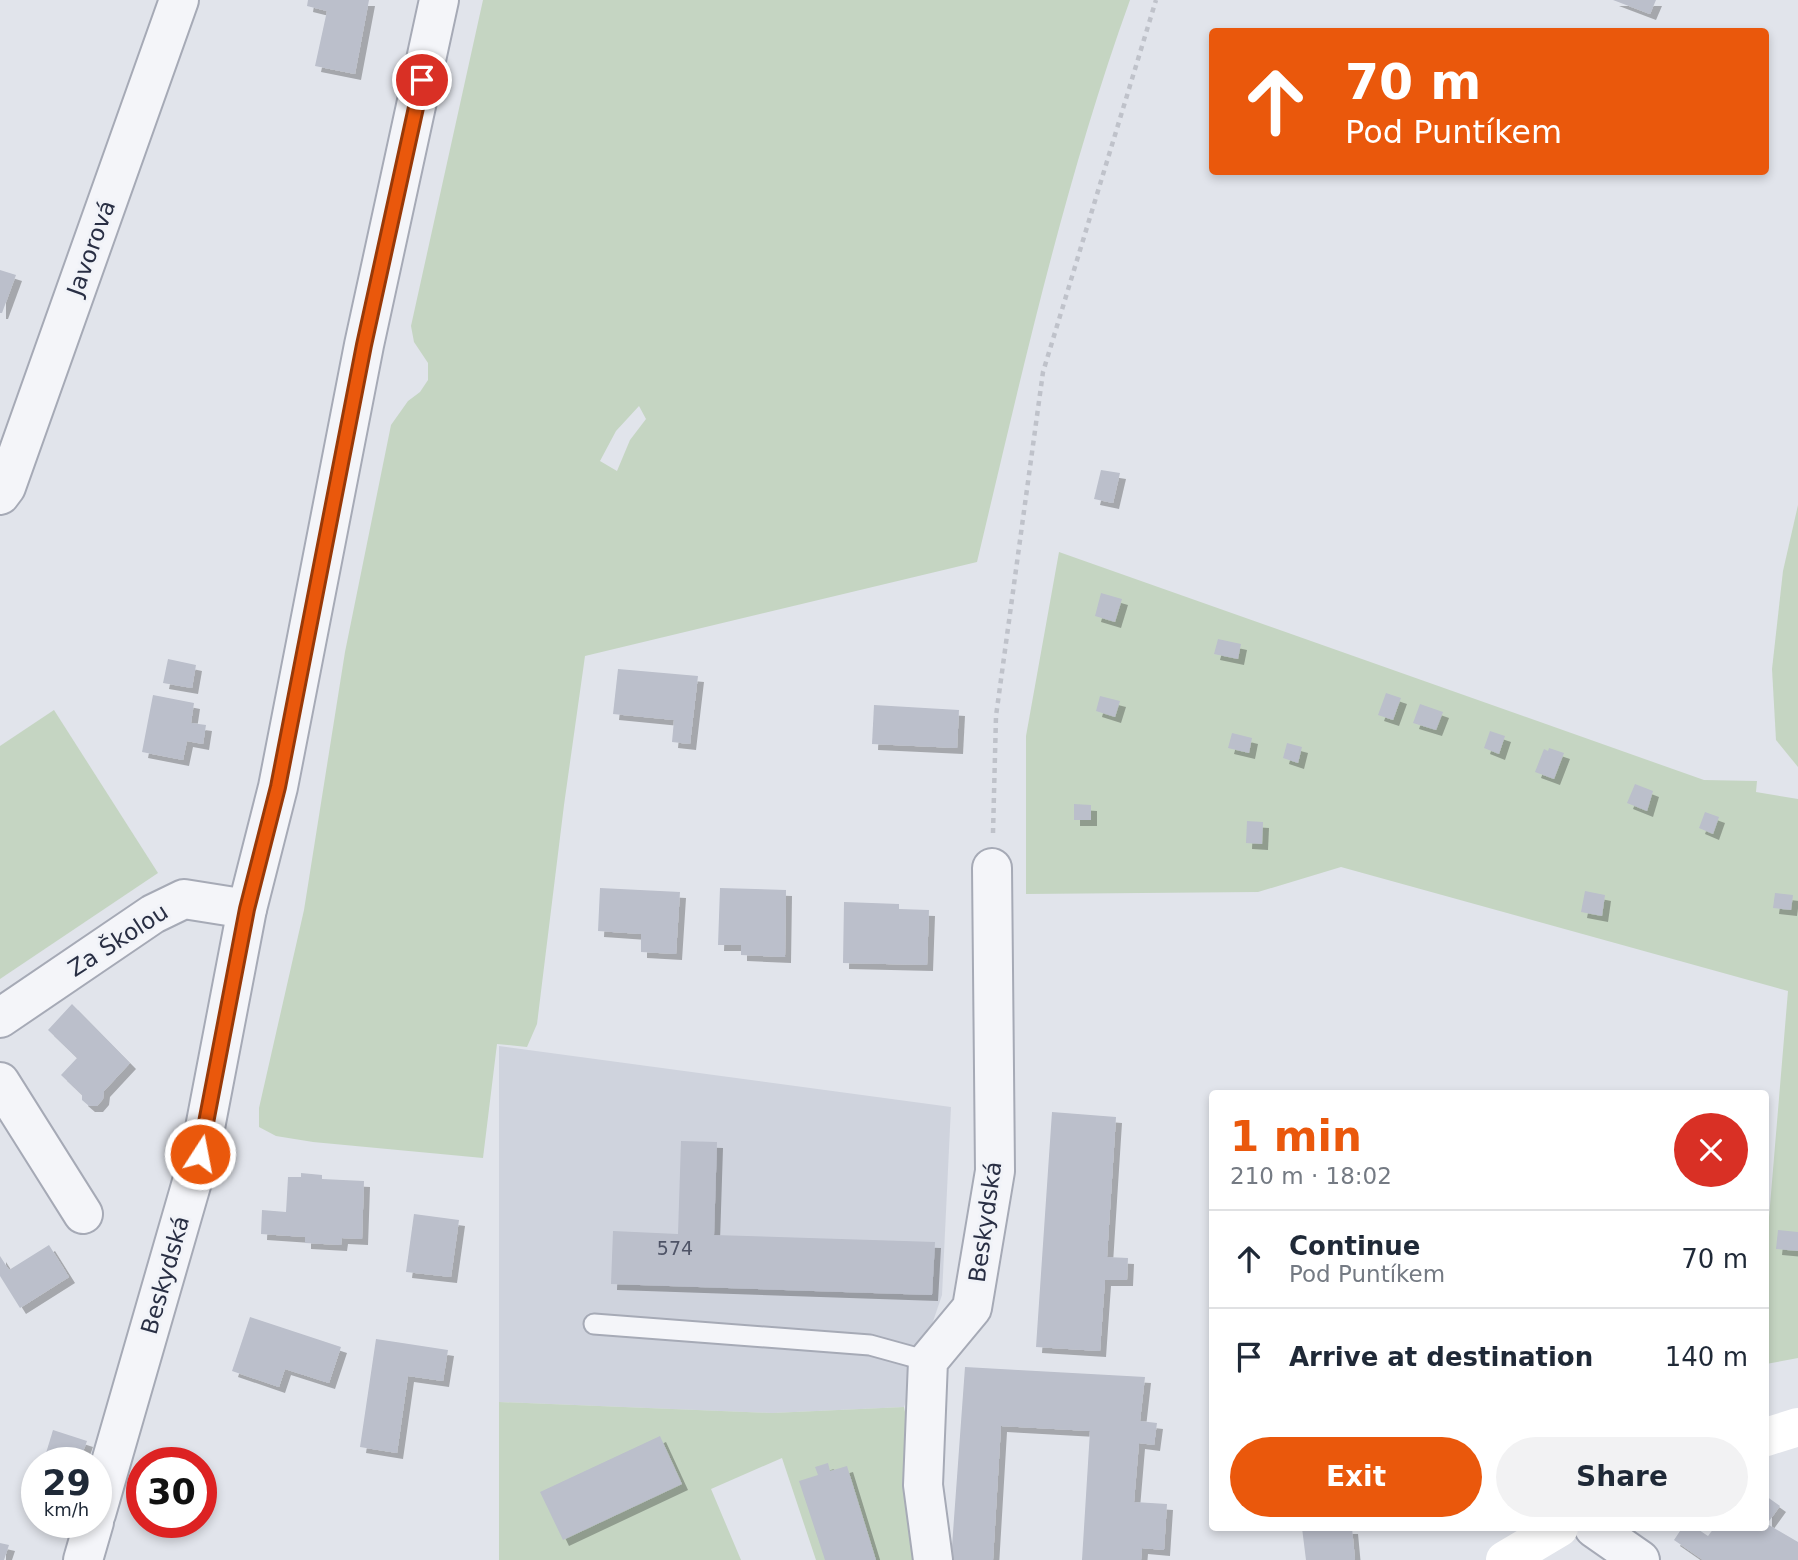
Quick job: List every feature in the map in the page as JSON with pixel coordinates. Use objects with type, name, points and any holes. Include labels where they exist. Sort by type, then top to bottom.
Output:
[{"type":"street","name":"Javorová","points":[[0,495],[6,486],[179,0]]},
{"type":"street","name":"Beskydská","points":[[112,1459],[200,1154],[247,909],[278,787],[364,345],[439,0]]},
{"type":"street","name":"Beskydská","points":[[928,1362],[972,1308],[995,1171],[992,868]]},
{"type":"street","name":"Za Školou","points":[[0,1018],[153,914],[184,899],[247,909]]},
{"type":"street","points":[[0,1082],[83,1214]]},
{"type":"street","points":[[928,1362],[923,1485],[933,1560]]},
{"type":"street","points":[[1769,1436],[1798,1427]]},
{"type":"street","points":[[1505,1560],[1554,1531]]},
{"type":"street","points":[[1598,1531],[1640,1560]]},
{"type":"street","points":[[83,1560],[89,1538]]},
{"type":"lane","points":[[594,1324],[870,1345],[928,1362]]},
{"type":"path","points":[[992,868],[996,716],[1043,372],[1156,0]]},
{"type":"shaded area","points":[[499,1046],[951,1107],[942,1295],[904,1407],[772,1413],[499,1402]]},
{"type":"green space","points":[[483,0],[1130,0],[1064,208],[977,562],[585,656],[537,1024],[527,1047],[497,1044],[483,1158],[313,1142],[276,1136],[259,1127],[259,1108],[304,910],[345,652],[391,425],[408,401],[420,392],[428,380],[428,363],[414,342],[411,326]],"holes":[[[639,406],[646,419],[630,440],[617,471],[600,461],[616,431]]]},
{"type":"green space","points":[[1798,505],[1798,767],[1776,740],[1772,669],[1783,571]]},
{"type":"green space","points":[[1059,552],[1704,780],[1757,781],[1756,792],[1798,799],[1798,1358],[1769,1363],[1769,1217],[1788,991],[1341,867],[1258,892],[1026,894],[1026,736]]},
{"type":"green space","points":[[54,710],[158,873],[0,979],[0,746]]},
{"type":"green space","points":[[499,1402],[772,1413],[904,1407],[911,1441],[914,1560],[816,1560],[782,1458],[711,1489],[741,1560],[499,1560]]},
{"type":"building","points":[[308,0],[369,0],[355,74],[315,66],[327,11],[307,6]]},
{"type":"building","points":[[1613,0],[1656,0],[1650,14]]},
{"type":"building","points":[[0,270],[16,275],[2,313],[0,313]]},
{"type":"building","points":[[1101,470],[1120,473],[1113,503],[1094,499]]},
{"type":"building","points":[[1101,593],[1122,599],[1115,622],[1095,616]]},
{"type":"building","points":[[1218,639],[1241,644],[1238,659],[1214,654]]},
{"type":"building","points":[[168,659],[196,665],[192,688],[163,683]]},
{"type":"building","points":[[618,669],[698,676],[690,744],[672,742],[674,720],[613,714]]},
{"type":"building","points":[[1386,693],[1401,698],[1393,720],[1378,715]]},
{"type":"building","points":[[153,695],[194,703],[191,723],[206,725],[203,744],[187,741],[183,760],[142,752]]},
{"type":"building","points":[[1100,696],[1120,701],[1115,717],[1096,711]]},
{"type":"building","points":[[1420,704],[1443,712],[1436,730],[1413,723]]},
{"type":"building","points":[[874,705],[959,710],[957,748],[872,744]]},
{"type":"building","points":[[1490,731],[1505,736],[1499,754],[1484,748]]},
{"type":"building","points":[[1232,733],[1252,738],[1249,753],[1228,748]]},
{"type":"building","points":[[1287,743],[1302,747],[1298,763],[1283,758]]},
{"type":"building","points":[[1549,748],[1564,753],[1554,779],[1535,772],[1544,749],[1548,751]]},
{"type":"building","points":[[1635,784],[1653,791],[1647,811],[1627,803]]},
{"type":"building","points":[[1074,804],[1091,805],[1091,820],[1074,820]]},
{"type":"building","points":[[1705,812],[1719,817],[1713,834],[1699,828]]},
{"type":"building","points":[[1247,821],[1263,822],[1262,844],[1246,843]]},
{"type":"building","points":[[600,888],[680,892],[676,954],[641,952],[641,934],[598,931]]},
{"type":"building","points":[[720,888],[786,890],[785,957],[741,955],[741,945],[718,945]]},
{"type":"building","points":[[1585,891],[1605,895],[1602,916],[1581,912]]},
{"type":"building","points":[[1775,893],[1793,895],[1791,910],[1773,908]]},
{"type":"building","points":[[844,902],[899,904],[899,909],[929,910],[927,965],[843,963]]},
{"type":"building","points":[[72,1004],[130,1063],[104,1091],[103,1099],[97,1106],[89,1106],[82,1100],[82,1095],[61,1075],[77,1058],[48,1030]]},
{"type":"building","points":[[1052,1112],[1116,1117],[1107,1257],[1128,1258],[1127,1280],[1105,1280],[1100,1351],[1036,1347]]},
{"type":"building","points":[[681,1141],[717,1142],[714,1235],[935,1242],[932,1295],[611,1284],[613,1231],[678,1234]]},
{"type":"building","points":[[301,1173],[322,1175],[322,1179],[364,1181],[362,1239],[342,1238],[341,1245],[305,1243],[305,1237],[261,1234],[262,1210],[286,1212],[288,1177],[301,1177]]},
{"type":"building","points":[[414,1214],[459,1220],[451,1277],[406,1272]]},
{"type":"building","points":[[1778,1230],[1798,1232],[1798,1251],[1776,1249]]},
{"type":"building","points":[[49,1245],[69,1277],[20,1308],[0,1276],[0,1256],[9,1270]]},
{"type":"building","points":[[250,1317],[341,1347],[329,1383],[285,1369],[279,1387],[232,1371]]},
{"type":"building","points":[[376,1339],[448,1350],[443,1381],[408,1376],[397,1453],[360,1447]]},
{"type":"building","points":[[965,1367],[1145,1377],[1140,1421],[1157,1423],[1154,1445],[1139,1443],[1134,1502],[1167,1504],[1164,1550],[1142,1548],[1141,1560],[1082,1560],[1090,1431],[1001,1426],[993,1560],[951,1560]]},
{"type":"building","points":[[53,1430],[87,1441],[85,1447],[48,1447]]},
{"type":"building","points":[[660,1436],[682,1484],[563,1540],[540,1492]]},
{"type":"building","points":[[828,1463],[830,1471],[847,1466],[876,1560],[825,1560],[799,1481],[818,1475],[815,1467]]},
{"type":"building","points":[[1769,1498],[1780,1506],[1769,1521]]},
{"type":"building","points":[[1769,1525],[1798,1542],[1798,1560],[1703,1560],[1674,1540],[1680,1531],[1700,1531],[1708,1536],[1712,1531],[1769,1531]]},
{"type":"building","points":[[1302,1531],[1352,1531],[1355,1560],[1306,1560]]},
{"type":"building","points":[[0,1543],[9,1545],[4,1560],[0,1560]]},
{"type":"route","points":[[200,1154],[247,909],[278,787],[364,345],[422,80]]}]
